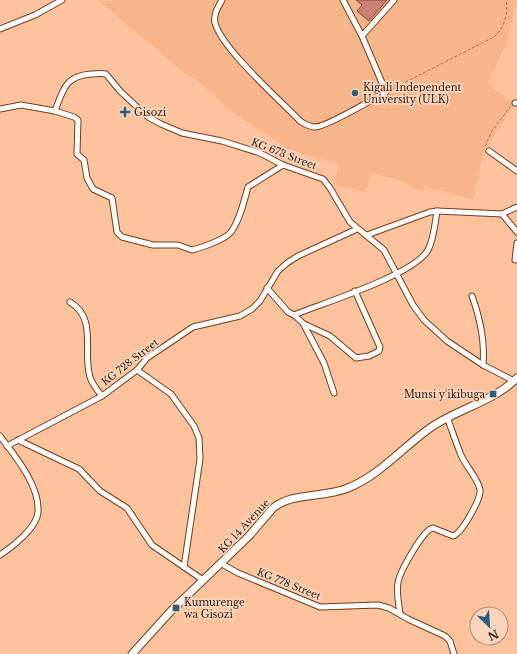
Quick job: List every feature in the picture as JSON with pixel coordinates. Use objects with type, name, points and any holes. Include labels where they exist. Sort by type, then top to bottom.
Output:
[{"type":"main road","name":"KG 14 Avenue","points":[[132,654],[171,611],[222,564],[273,508],[281,502],[338,492],[360,482],[372,475],[430,428],[447,417],[493,395],[515,379]]},
{"type":"street","points":[[0,30],[62,0]]},
{"type":"street","points":[[222,0],[216,11],[214,22],[223,40],[295,116],[307,126],[316,127],[362,106],[386,92],[362,36],[343,0]]},
{"type":"street","points":[[362,36],[394,0]]},
{"type":"street","name":"KG 673 Street","points":[[55,111],[65,86],[74,77],[86,74],[106,74],[120,91],[136,106],[161,124],[182,132],[222,141],[260,153],[283,165],[323,180],[330,188],[344,213],[357,229],[367,235],[384,250],[413,305],[424,320],[448,341],[483,365],[515,379]]},
{"type":"street","points":[[0,108],[21,105],[55,111],[74,117],[78,120],[77,154],[84,160],[87,178],[93,189],[112,198],[117,232],[122,237],[153,245],[178,245],[192,250],[228,235],[239,214],[248,187],[283,165]]},
{"type":"street","points":[[489,151],[517,171]]},
{"type":"street","points":[[367,235],[420,215],[437,211],[502,214],[517,207]]},
{"type":"street","points":[[294,315],[397,275],[420,261],[429,249],[437,211]]},
{"type":"street","points":[[502,214],[517,232]]},
{"type":"street","name":"KG 728 Street","points":[[7,446],[102,396],[137,370],[147,358],[193,327],[240,316],[252,310],[260,301],[278,271],[298,256],[357,229]]},
{"type":"street","points":[[515,260],[517,243]]},
{"type":"street","points":[[267,288],[288,312],[304,324],[330,336],[356,358],[369,356],[379,351],[380,347],[355,291]]},
{"type":"street","points":[[472,296],[479,320],[484,351],[483,365]]},
{"type":"street","points":[[70,302],[79,308],[84,315],[86,324],[89,377],[102,396]]},
{"type":"street","points":[[304,324],[324,363],[334,393]]},
{"type":"street","points":[[137,370],[171,394],[194,426],[199,438],[200,459],[184,567]]},
{"type":"street","points":[[400,614],[398,582],[408,559],[427,530],[433,528],[454,536],[460,533],[480,494],[478,484],[461,456],[447,417]]},
{"type":"street","points":[[0,436],[35,488],[39,513],[32,526],[15,545],[0,555]]},
{"type":"street","points":[[18,440],[79,469],[100,491],[127,508],[152,545],[203,580]]},
{"type":"street","name":"KG 778 Street","points":[[222,564],[238,573],[320,607],[378,605],[389,608],[445,636],[450,641],[454,654]]},
{"type":"path","points":[[386,92],[501,32],[507,7],[506,0]]},
{"type":"path","points":[[489,151],[485,146],[492,131],[516,103]]},
{"type":"shaded area","name":"Kigali Independent University (ULK)","points":[[115,0],[517,0],[507,41],[488,84],[514,104],[483,154],[473,200],[424,186],[422,192],[396,179],[371,173],[366,192],[334,185],[339,163],[315,158],[287,148],[234,113],[199,82],[182,71],[100,2]]},
{"type":"building","points":[[356,0],[387,0],[369,21],[357,11],[362,5]]},
{"type":"place","name":"Kigali Independent University (ULK)","points":[[355,93]]},
{"type":"place","name":"Gisozi","points":[[125,112]]},
{"type":"place","name":"Munsi y'ikibuga","points":[[493,394]]},
{"type":"place","name":"Kumurenge wa Gisozi","points":[[176,608]]}]
